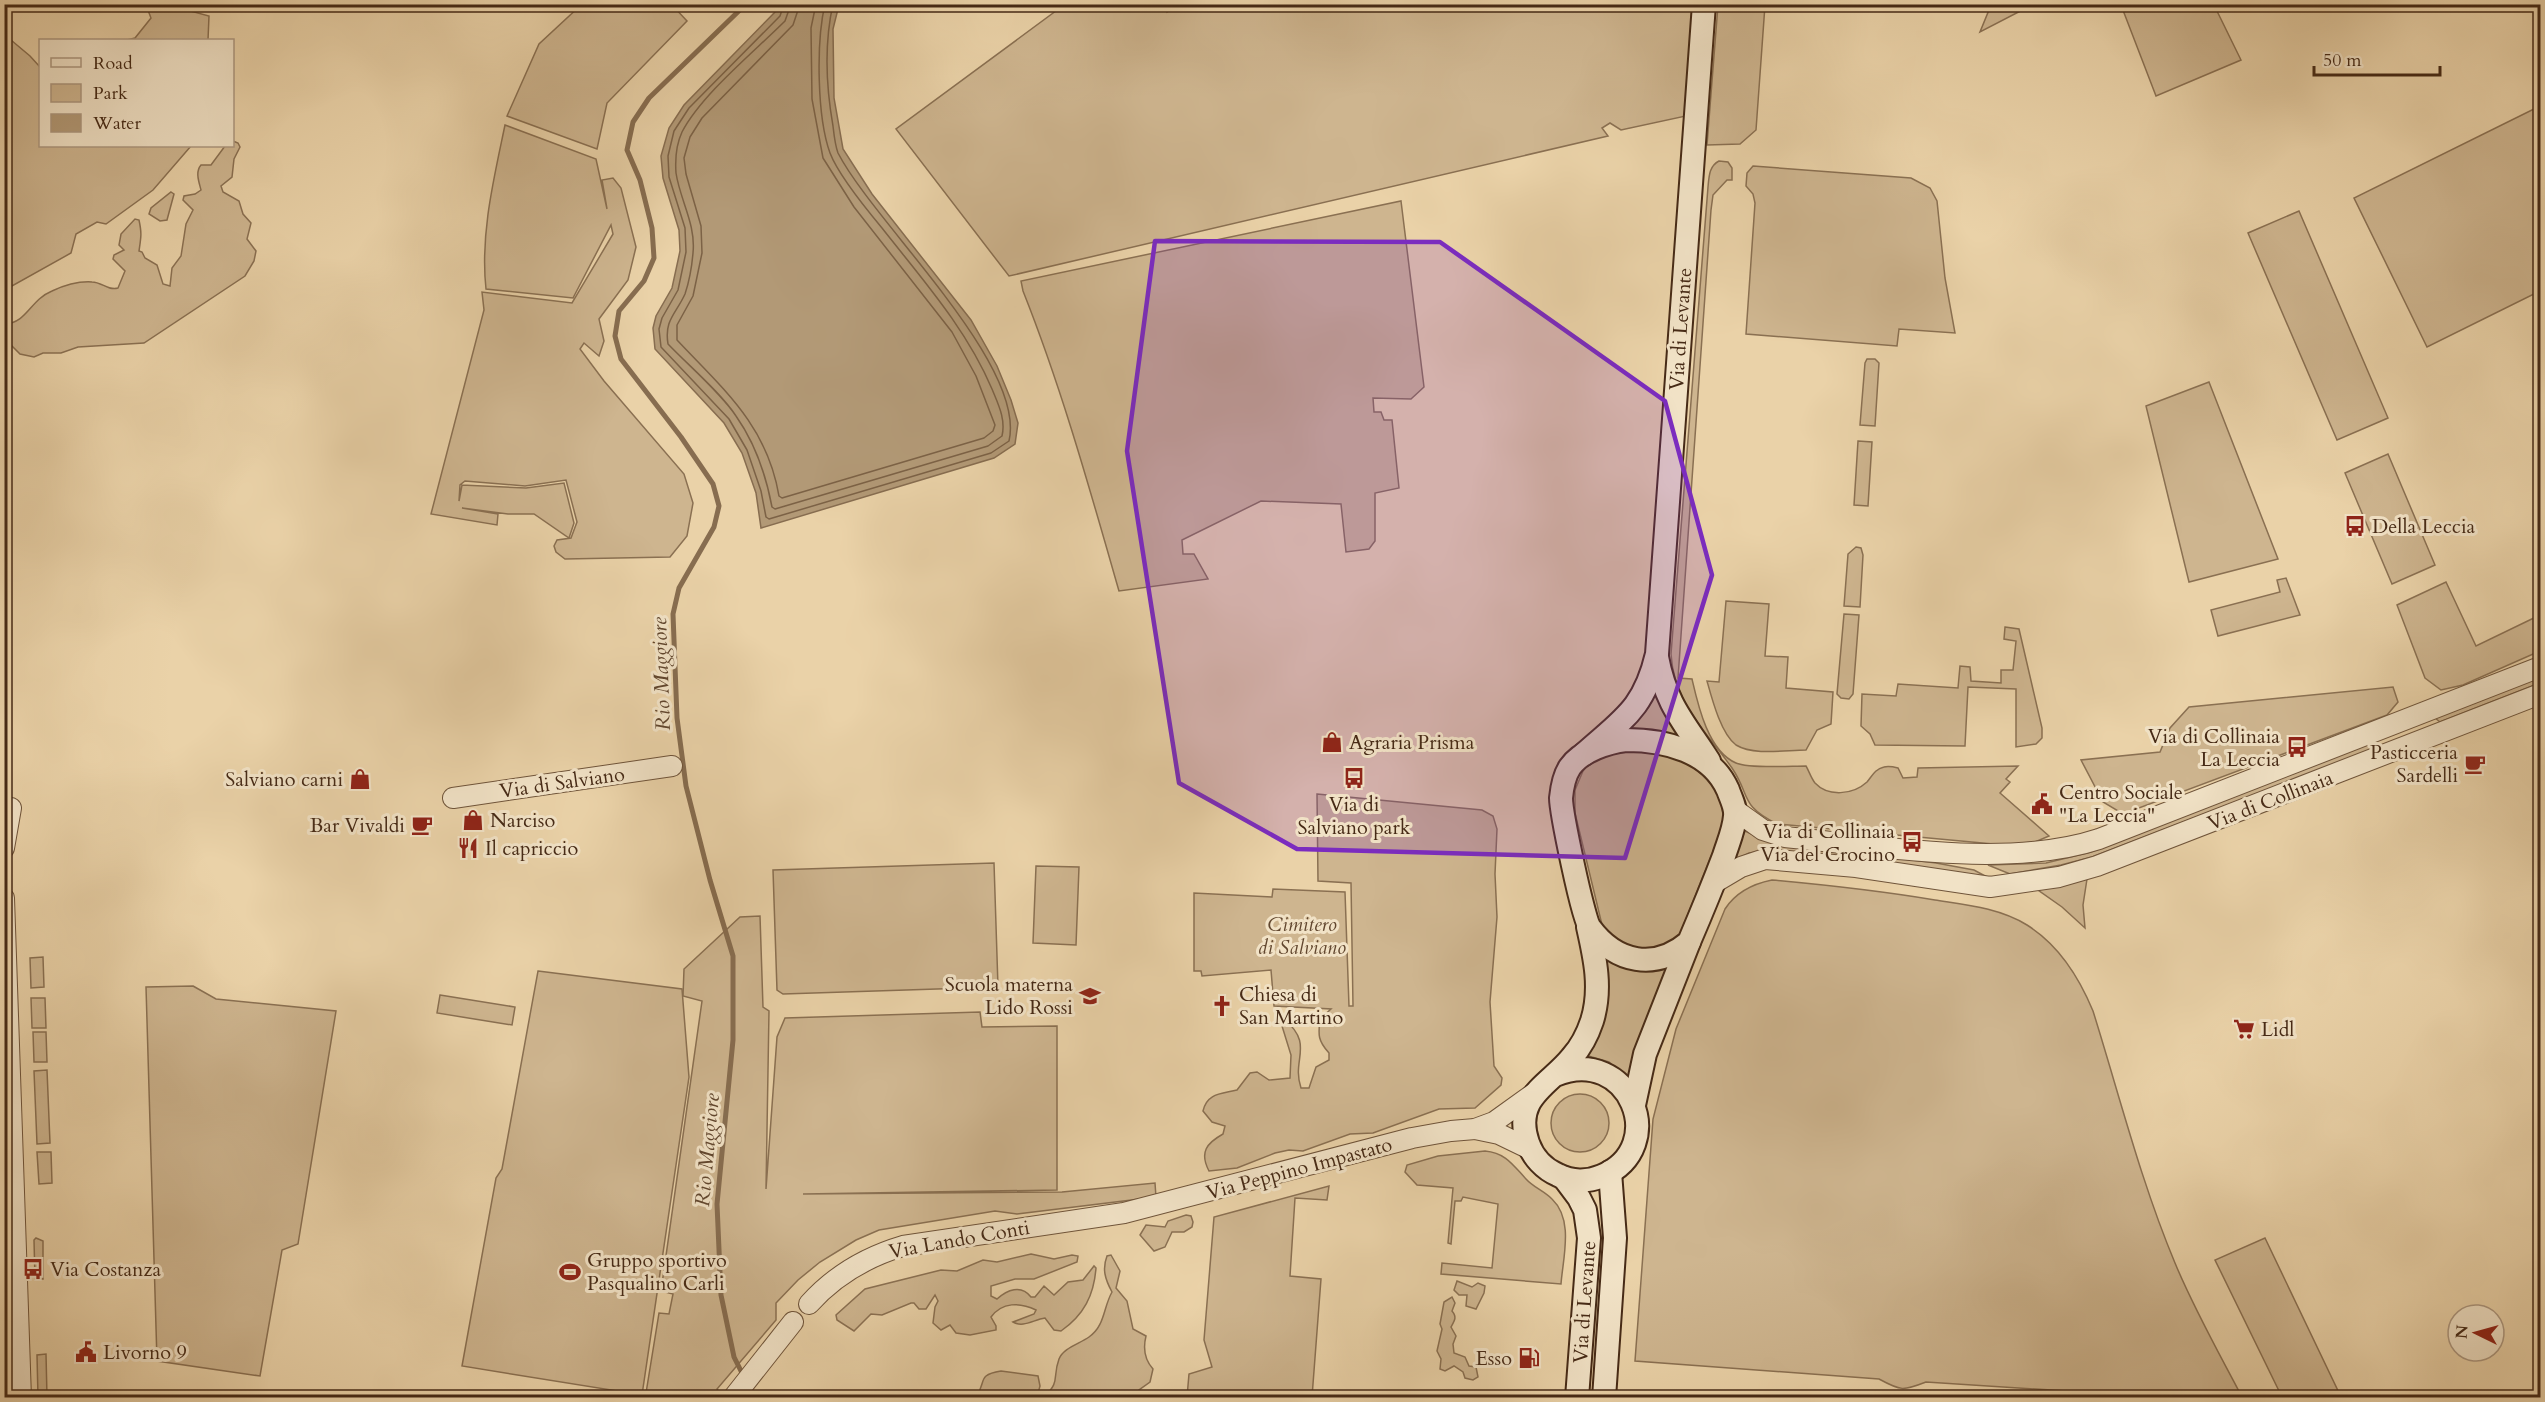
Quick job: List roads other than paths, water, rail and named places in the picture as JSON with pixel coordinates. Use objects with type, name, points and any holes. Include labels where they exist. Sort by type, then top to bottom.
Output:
[{"type":"main road","name":"Via di Levante","points":[[1584,754],[1611,731],[1639,702],[1652,676],[1657,654],[1704,4]]},
{"type":"main road","name":"Via di Levante","points":[[1657,654],[1663,686],[1669,700],[1715,769]]},
{"type":"main road","points":[[1530,1149],[1525,1121],[1533,1094],[1573,1056],[1588,1032],[1595,1009],[1597,975],[1562,805],[1562,789],[1567,774],[1584,754],[1620,741],[1651,741],[1690,752],[1715,769],[1726,786],[1735,810],[1730,838],[1645,1054],[1634,1105],[1637,1126],[1633,1146],[1621,1164],[1610,1172],[1589,1180],[1564,1178]]},
{"type":"main road","points":[[1588,926],[1614,950],[1640,960],[1669,956],[1689,942]]},
{"type":"main road","points":[[1555,1075],[1582,1068],[1601,1072],[1617,1082],[1634,1105]]},
{"type":"main road","name":"Via di Levante","points":[[1530,1149],[1541,1164],[1564,1178],[1585,1210],[1589,1238],[1577,1398]]},
{"type":"main road","name":"Via di Levante","points":[[1604,1398],[1615,1238],[1610,1172]]},
{"type":"street","name":"Via di Collinaia","points":[[1735,810],[1763,830],[1785,837],[1943,852],[2052,851],[2099,839],[2541,668]]},
{"type":"street","name":"Via di Collinaia","points":[[1714,883],[1749,864],[1773,859],[1856,867],[1990,887],[2059,877],[2097,866],[2541,694]]},
{"type":"street","name":"Via di Salviano","points":[[453,798],[672,766]]},
{"type":"street","points":[[4,848],[8,808]]},
{"type":"street","points":[[5,906],[21,1398]]},
{"type":"street","name":"Via Peppino Impastato","points":[[1124,1213],[1412,1138],[1475,1129],[1494,1122],[1533,1094]]},
{"type":"street","name":"Via Peppino Impastato","points":[[1475,1129],[1499,1134],[1530,1149]]},
{"type":"street","name":"Via Lando Conti","points":[[809,1304],[822,1289],[847,1270],[880,1253],[903,1246],[1124,1213]]},
{"type":"street","points":[[733,1398],[793,1322]]},
{"type":"water","points":[[779,4],[839,5],[833,29],[834,98],[843,149],[872,194],[971,320],[997,366],[1018,423],[1015,444],[994,458],[761,528],[756,493],[742,453],[724,423],[655,349],[653,328],[656,316],[672,288],[680,251],[679,230],[663,178],[661,156],[669,128],[684,105],[775,12]]},
{"type":"waterway","name":"Rio Maggiore","points":[[744,1377],[734,1357],[721,1295],[717,1204],[733,1040],[733,956],[710,880],[686,786],[677,718],[673,614],[679,588],[714,527],[719,506],[713,484],[681,437],[621,359],[615,336],[619,311],[644,281],[654,258],[652,228],[640,180],[627,150],[633,122],[649,98],[746,4]]},
{"type":"waterway","name":"Rio Maggiore","points":[[748,1385],[754,1398]]},
{"type":"place","name":"Della Leccia","points":[[2355,526]]},
{"type":"place","name":"Agraria Prisma","points":[[1332,742]]},
{"type":"place","name":"Via di Collinaia La Leccia","points":[[2297,747]]},
{"type":"place","name":"Pasticceria Sardelli","points":[[2475,764]]},
{"type":"place","name":"Via di Salviano park","points":[[1354,778]]},
{"type":"place","name":"Salviano carni","points":[[360,779]]},
{"type":"place","name":"Centro Sociale \"La Leccia\"","points":[[2042,804]]},
{"type":"place","name":"Narciso","points":[[473,820]]},
{"type":"place","name":"Bar Vivaldi","points":[[422,825]]},
{"type":"place","name":"Via di Collinaia Via del Crocino","points":[[1912,842]]},
{"type":"place","name":"Il capriccio","points":[[468,848]]},
{"type":"place","name":"Scuola materna Lido Rossi","points":[[1090,996]]},
{"type":"place","name":"Chiesa di San Martino","points":[[1222,1006]]},
{"type":"place","name":"Lidl","points":[[2244,1029]]},
{"type":"place","name":"Via Costanza","points":[[33,1269]]},
{"type":"place","name":"Gruppo sportivo Pasqualino Carli","points":[[570,1272]]},
{"type":"place","name":"Livorno 9","points":[[86,1352]]},
{"type":"place","name":"Esso","points":[[1529,1358]]},
{"type":"park label","name":"Cimitero di Salviano","points":[[1302,936]]}]
